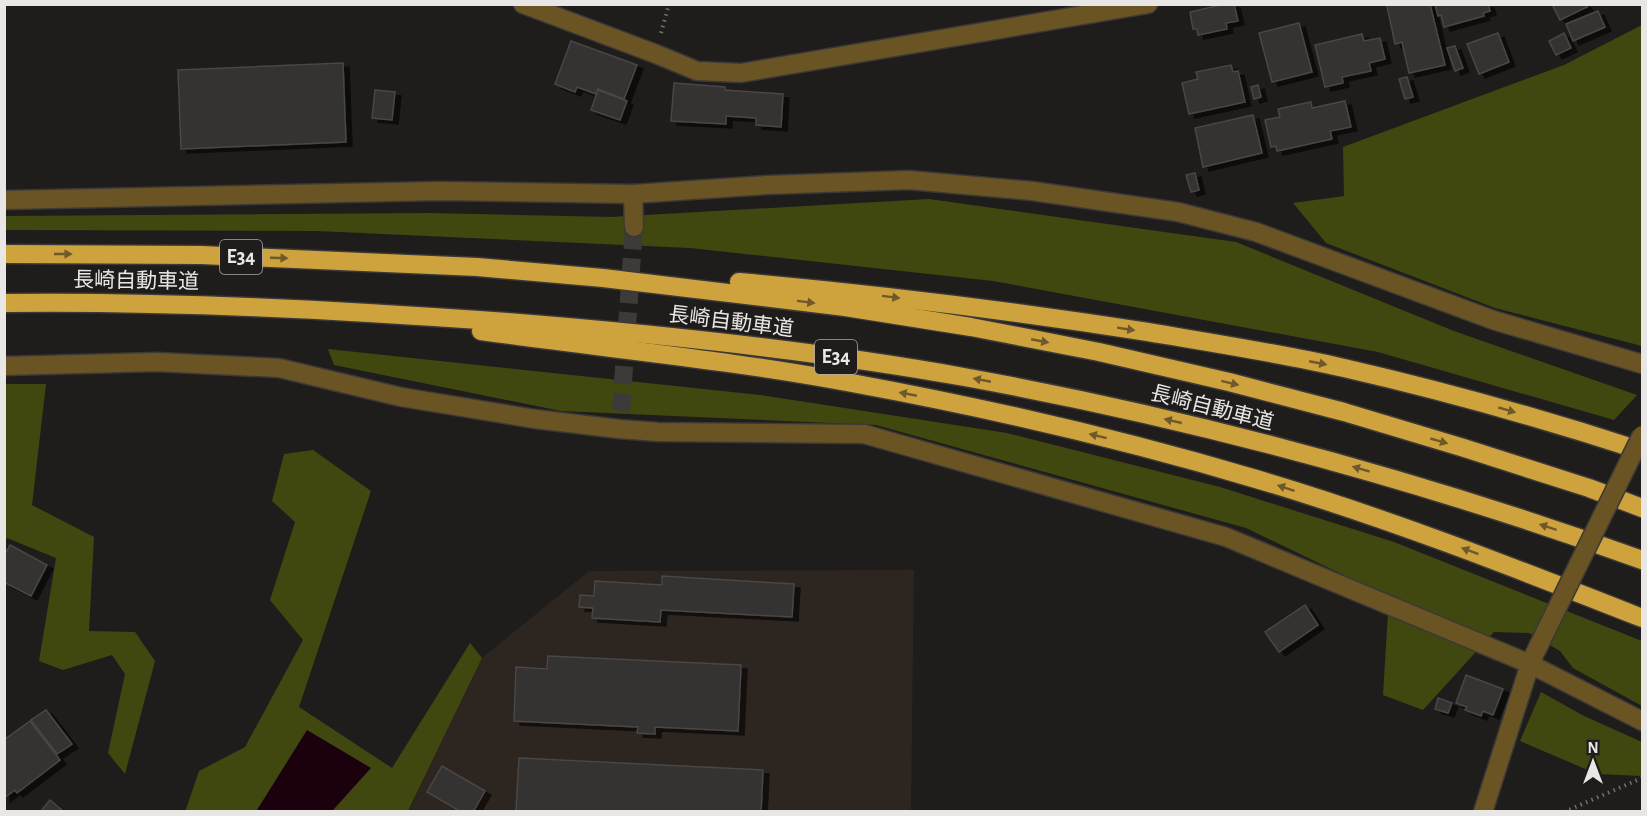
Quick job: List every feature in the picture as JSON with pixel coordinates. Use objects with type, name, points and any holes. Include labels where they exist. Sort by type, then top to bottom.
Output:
[{"type":"highway","name":"長崎自動車道","points":[[4,254],[201,255],[477,267],[603,278],[845,307],[971,327],[1099,352],[1229,382],[1344,412],[1464,448],[1589,488],[1642,508]]},
{"type":"highway","points":[[477,267],[750,283],[970,306],[1222,344],[1342,367],[1444,392],[1642,451]]},
{"type":"highway","name":"長崎自動車道","points":[[4,303],[188,304],[339,311],[587,328],[838,357],[973,379],[1215,430],[1334,461],[1462,499],[1642,560]]},
{"type":"highway","points":[[339,311],[512,336],[733,363],[964,405],[1071,429],[1258,479],[1352,509],[1452,544],[1642,618]]},
{"type":"street","points":[[523,4],[656,54],[697,72],[741,73],[1148,4]]},
{"type":"street","points":[[4,200],[440,191],[633,194],[767,185],[909,180],[1032,191],[1178,212],[1256,232],[1493,320],[1642,364]]},
{"type":"street","points":[[633,194],[634,227]]},
{"type":"street","points":[[4,366],[157,362],[279,368],[400,397],[535,419],[620,420],[658,432],[864,434],[1226,537],[1533,658],[1642,721]]},
{"type":"street","points":[[1483,812],[1533,658],[1642,435]]},
{"type":"path","points":[[1564,812],[1642,778]]},
{"type":"shaded area","points":[[914,570],[911,811],[408,812],[482,658],[589,571]]},
{"type":"shaded area","points":[[307,730],[371,768],[332,811],[257,811],[257,810]]},
{"type":"green space","points":[[1642,25],[1642,346],[1495,308],[1326,243],[1293,203],[1344,196],[1343,147],[1564,65]]},
{"type":"green space","points":[[929,199],[1236,242],[1454,331],[1637,395],[1614,420],[1378,352],[993,281],[690,248],[317,231],[5,230],[4,216],[428,213],[611,217]]},
{"type":"green space","points":[[328,349],[760,395],[1007,433],[1220,487],[1394,542],[1642,641],[1642,706],[1573,668],[1560,651],[1529,633],[1494,632],[1423,710],[1383,695],[1389,597],[1246,528],[876,425],[561,411],[334,365]]},
{"type":"green space","points":[[5,384],[46,384],[32,505],[94,537],[89,631],[135,632],[155,661],[125,774],[108,753],[125,674],[112,655],[63,670],[39,661],[56,558],[7,538],[5,541]]},
{"type":"green space","points":[[313,450],[371,491],[299,707],[392,768],[470,643],[482,658],[408,811],[332,811],[370,768],[257,811],[185,812],[199,771],[245,747],[303,640],[270,600],[295,522],[272,501],[284,454]]},
{"type":"green space","points":[[1541,692],[1584,716],[1642,742],[1642,776],[1597,774],[1520,741]]},
{"type":"building","points":[[1234,4],[1238,21],[1226,23],[1227,29],[1198,35],[1197,29],[1193,29],[1190,12]]},
{"type":"building","points":[[1430,4],[1445,65],[1409,73],[1402,42],[1395,44],[1387,6]]},
{"type":"building","points":[[1435,4],[1488,4],[1490,11],[1483,13],[1484,16],[1444,27]]},
{"type":"building","points":[[1552,4],[1585,4],[1587,7],[1560,20]]},
{"type":"building","points":[[1598,11],[1605,27],[1573,41],[1566,24]]},
{"type":"building","points":[[1299,23],[1312,72],[1272,82],[1259,33]]},
{"type":"building","points":[[1498,33],[1509,62],[1479,74],[1467,44]]},
{"type":"building","points":[[1564,33],[1571,48],[1556,55],[1549,41]]},
{"type":"building","points":[[1362,34],[1364,41],[1380,38],[1385,59],[1369,63],[1371,71],[1342,77],[1343,83],[1325,87],[1315,45]]},
{"type":"building","points":[[571,41],[637,65],[624,99],[598,89],[596,94],[577,87],[575,92],[555,84]]},
{"type":"building","points":[[1455,46],[1463,68],[1455,71],[1447,48]]},
{"type":"building","points":[[343,63],[346,142],[181,149],[178,70]]},
{"type":"building","points":[[1231,65],[1233,72],[1238,71],[1245,102],[1189,114],[1182,83],[1198,79],[1196,72]]},
{"type":"building","points":[[1407,77],[1413,97],[1405,99],[1399,79]]},
{"type":"building","points":[[674,83],[725,87],[725,90],[783,94],[781,127],[756,125],[756,118],[726,116],[726,124],[671,121]]},
{"type":"building","points":[[1258,85],[1261,97],[1254,99],[1251,87]]},
{"type":"building","points":[[375,90],[395,92],[392,120],[372,118]]},
{"type":"building","points":[[598,90],[627,101],[620,120],[591,110]]},
{"type":"building","points":[[1345,101],[1351,127],[1330,131],[1332,139],[1277,151],[1276,146],[1271,147],[1265,120],[1280,117],[1278,109],[1311,102],[1312,108]]},
{"type":"building","points":[[1253,115],[1262,153],[1203,167],[1195,128]]},
{"type":"building","points":[[1195,173],[1199,190],[1191,192],[1186,175]]},
{"type":"building","points":[[10,545],[47,565],[31,596],[4,582],[4,556]]},
{"type":"building","points":[[662,576],[794,584],[792,617],[661,610],[660,622],[592,618],[593,608],[579,607],[580,595],[594,596],[595,581],[662,585]]},
{"type":"building","points":[[1305,605],[1318,625],[1279,652],[1265,632]]},
{"type":"building","points":[[548,656],[741,665],[738,731],[655,727],[655,734],[637,733],[638,727],[514,721],[516,667],[547,669]]},
{"type":"building","points":[[1466,675],[1503,689],[1493,715],[1483,711],[1481,716],[1465,710],[1467,707],[1456,703]]},
{"type":"building","points":[[1438,698],[1452,703],[1448,713],[1435,709]]},
{"type":"building","points":[[46,710],[72,744],[57,754],[31,720]]},
{"type":"building","points":[[30,721],[60,760],[17,793],[15,790],[4,798],[4,740]]},
{"type":"building","points":[[519,758],[763,770],[761,812],[516,812]]},
{"type":"building","points":[[442,766],[485,791],[473,812],[461,812],[427,792]]},
{"type":"building","points":[[50,800],[62,810],[60,812],[40,812]]},
{"type":"tunnel","points":[[621,411],[634,227]]}]
